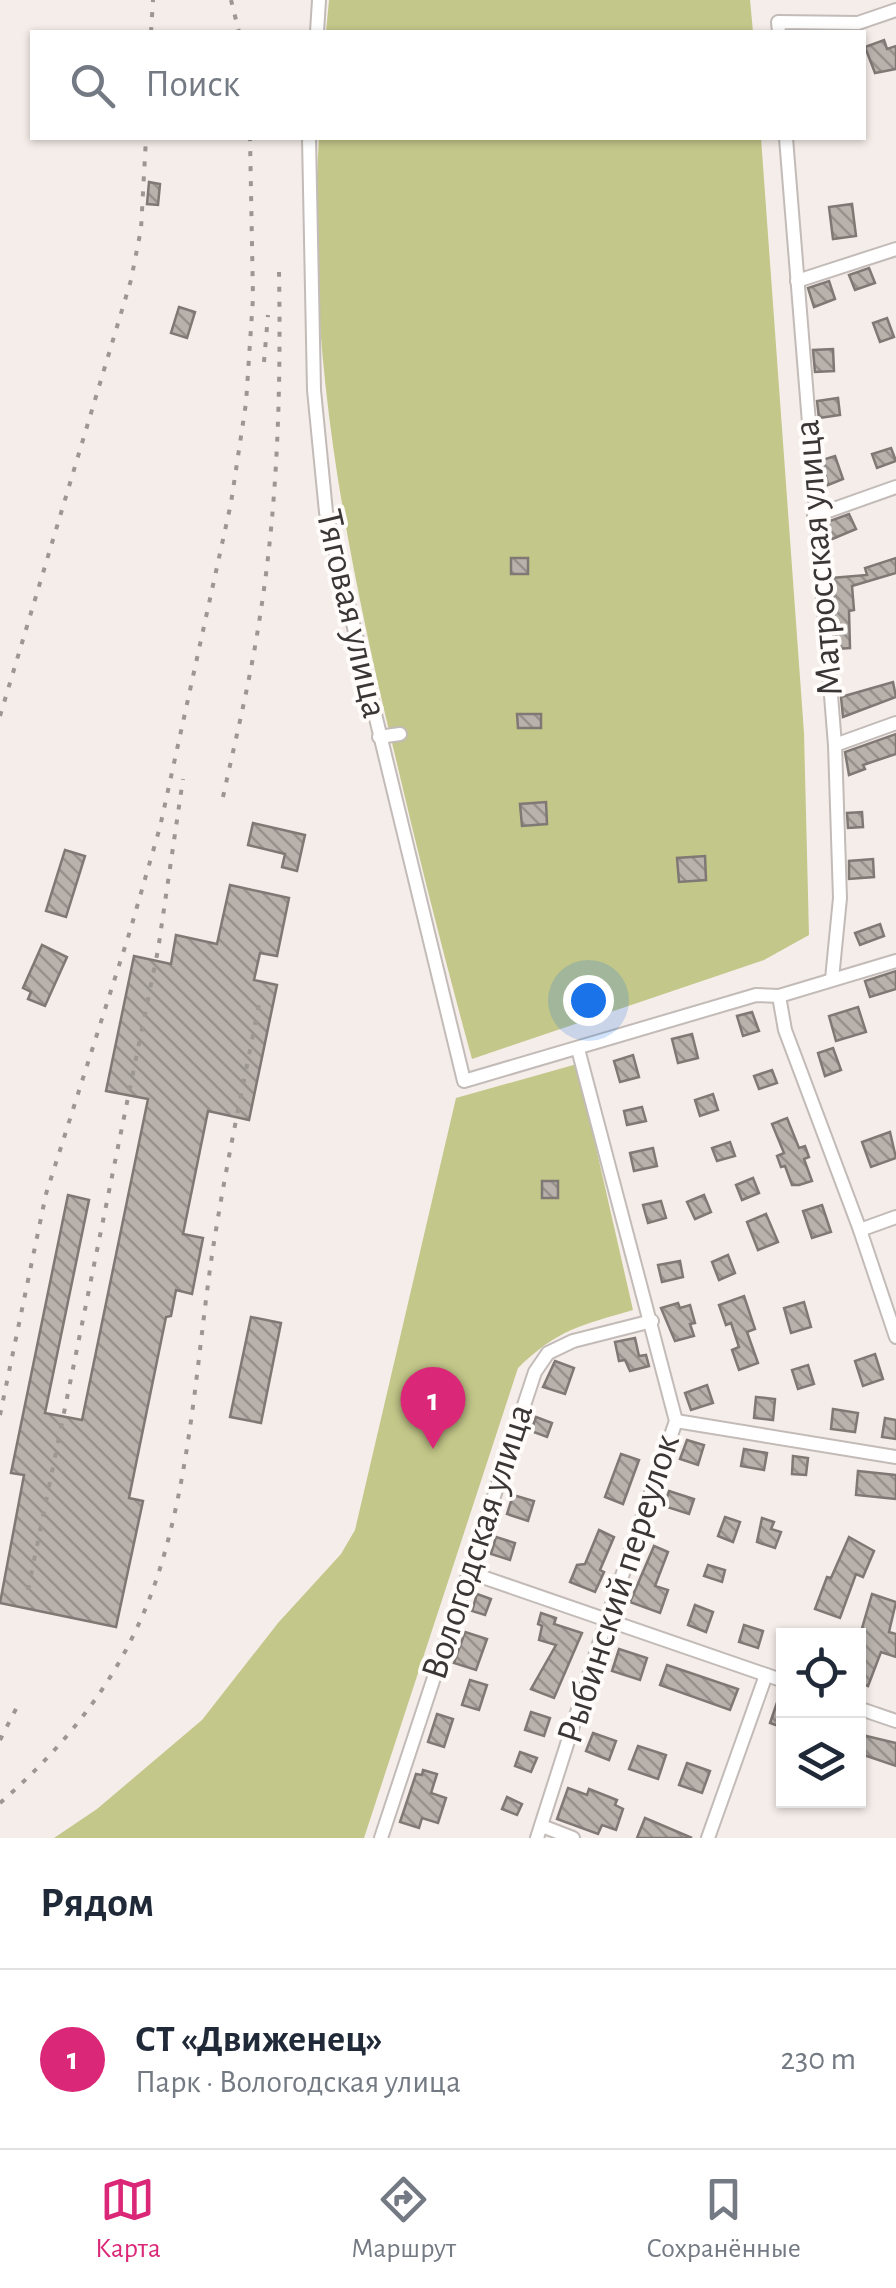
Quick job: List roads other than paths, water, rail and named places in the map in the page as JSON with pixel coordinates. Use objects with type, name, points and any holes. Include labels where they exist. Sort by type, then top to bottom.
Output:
[{"type":"street","points":[[317,30],[319,0]]},
{"type":"street","points":[[778,27],[858,23],[896,10]]},
{"type":"street","name":"Тяговая улица","points":[[309,140],[314,390],[322,492],[464,1081],[578,1049]]},
{"type":"street","name":"Матросская улица","points":[[786,140],[835,745],[840,898],[832,979]]},
{"type":"street","points":[[798,281],[896,249]]},
{"type":"street","points":[[814,516],[896,486]]},
{"type":"street","points":[[835,745],[896,723]]},
{"type":"street","points":[[379,738],[400,734]]},
{"type":"street","points":[[578,1049],[756,995],[780,996],[896,961]]},
{"type":"street","points":[[780,996],[785,1030],[896,1337]]},
{"type":"street","name":"Рыбинский переулок","points":[[540,1832],[607,1619],[676,1420],[578,1049]]},
{"type":"street","points":[[860,1230],[896,1217]]},
{"type":"street","name":"Вологодская улица","points":[[381,1838],[535,1372],[548,1354],[574,1341],[652,1321]]},
{"type":"street","points":[[676,1420],[896,1458]]},
{"type":"street","points":[[468,1572],[776,1678]]},
{"type":"street","points":[[708,1838],[766,1675]]},
{"type":"street","points":[[866,1711],[896,1721]]},
{"type":"street","points":[[540,1832],[572,1838]]},
{"type":"railway","points":[[151,30],[153,0]]},
{"type":"railway","points":[[231,0],[238,30]]},
{"type":"railway","points":[[0,716],[131,280],[141,229],[146,140]]},
{"type":"railway","points":[[0,1415],[46,1194],[160,827],[231,503],[246,403],[253,298],[250,140]]},
{"type":"railway","points":[[223,797],[256,639],[271,531],[279,402],[279,272]]},
{"type":"railway","points":[[264,362],[268,315]]},
{"type":"railway","points":[[28,1590],[158,950],[183,779]]},
{"type":"railway","points":[[0,1803],[59,1745],[93,1703],[122,1657],[153,1590],[178,1498],[216,1229],[261,994]]},
{"type":"railway","points":[[0,1740],[19,1703]]},
{"type":"place","name":"СТ «Движенец»","points":[[433,1449]]}]
